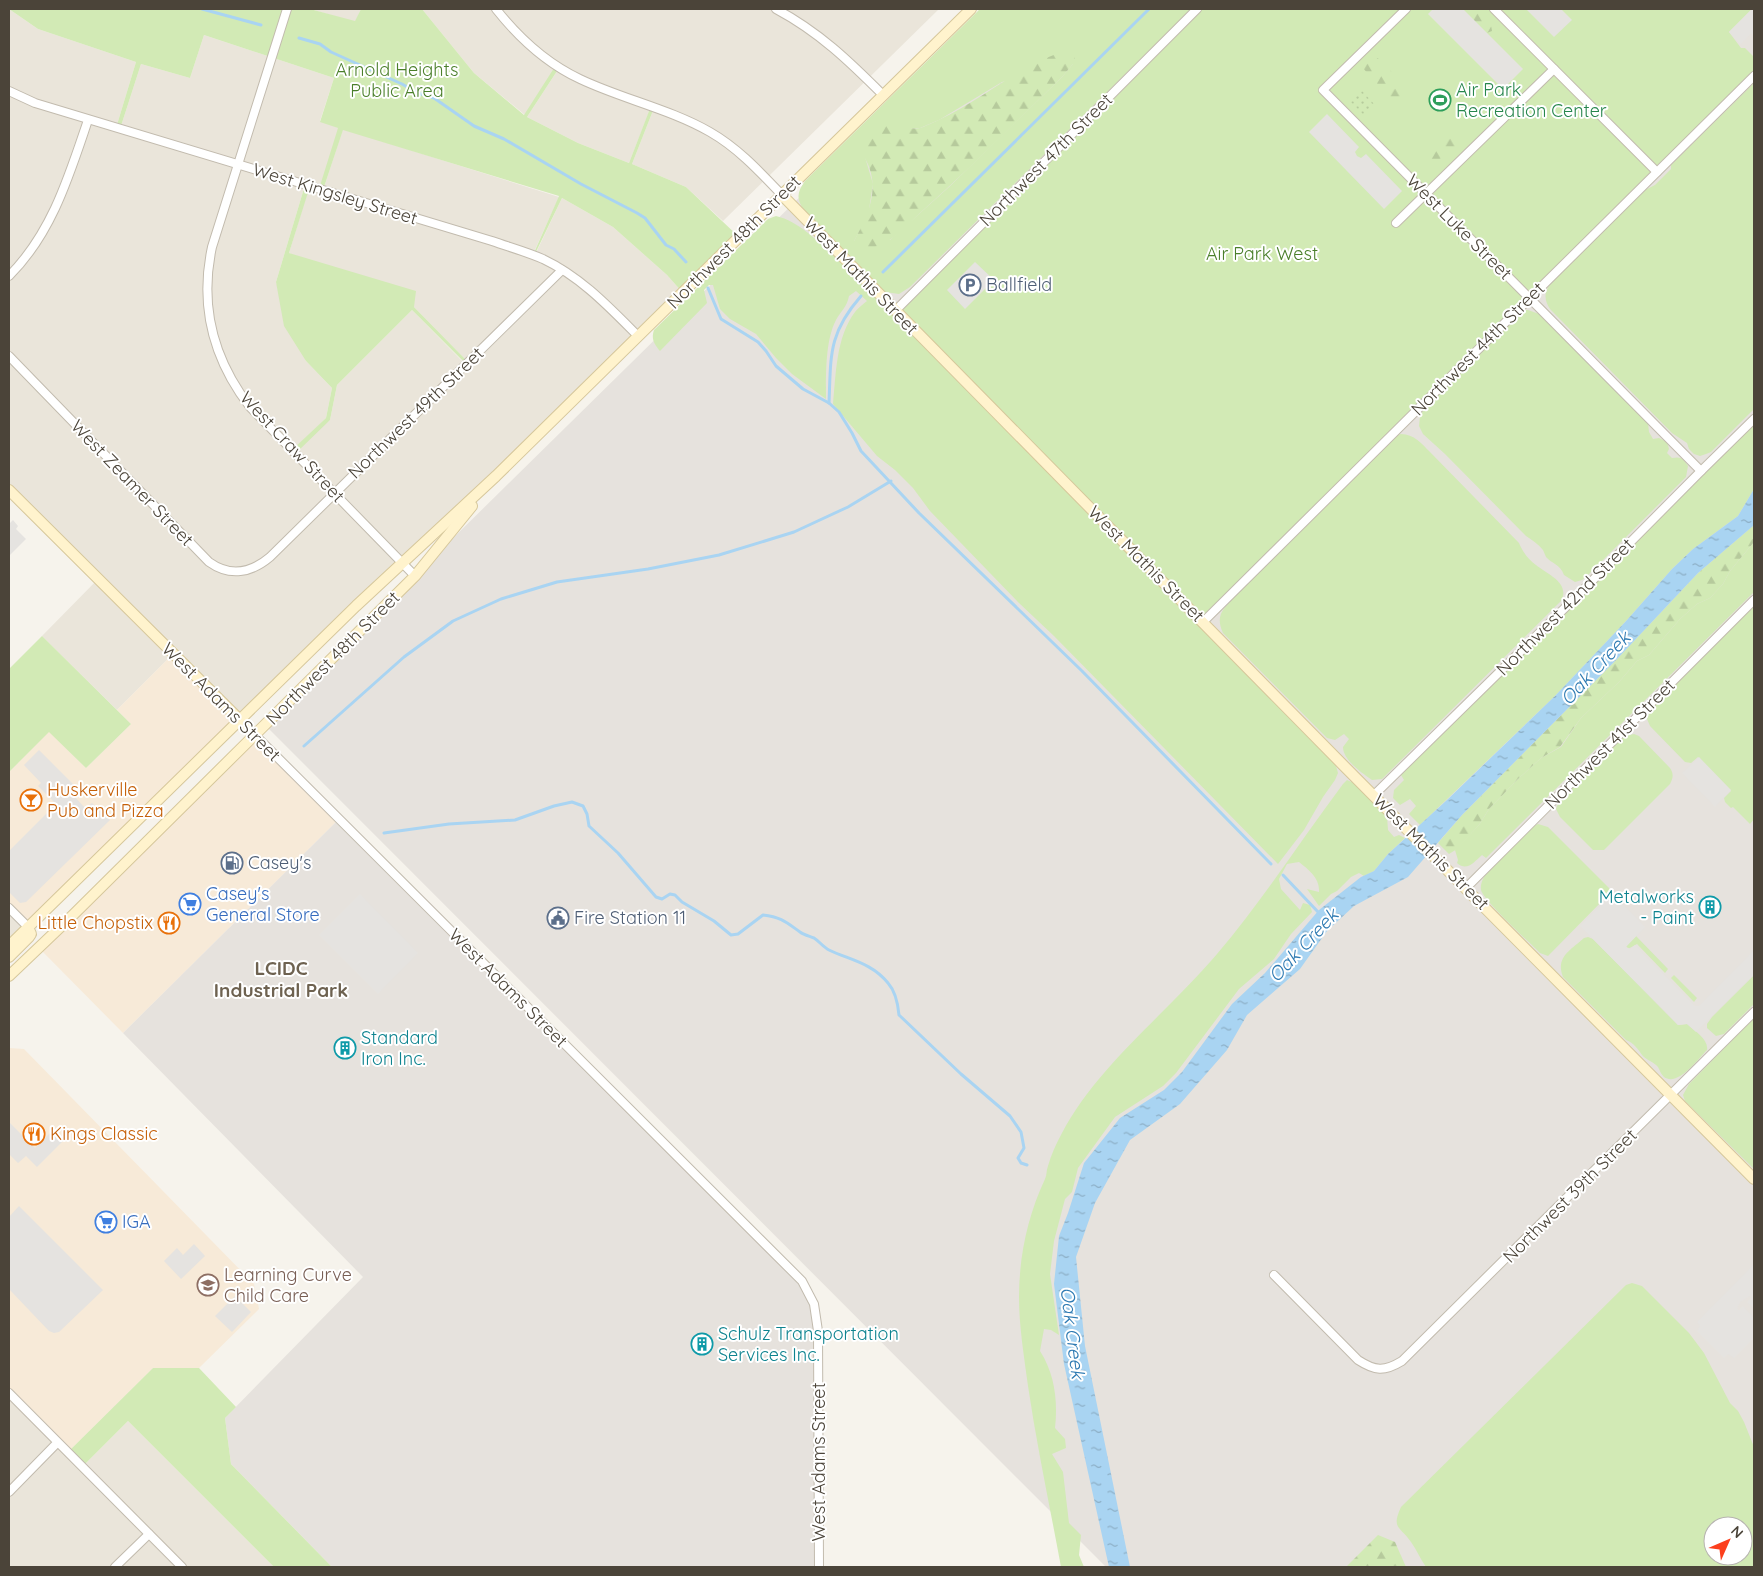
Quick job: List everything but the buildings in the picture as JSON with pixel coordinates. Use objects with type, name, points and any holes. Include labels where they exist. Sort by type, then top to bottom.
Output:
[{"type":"main road","name":"Northwest 48th Street","points":[[9,946],[403,563],[496,476],[971,9]]},
{"type":"main road","name":"West Mathis Street","points":[[782,194],[895,311],[1754,1179]]},
{"type":"main road","name":"Northwest 48th Street","points":[[9,976],[415,576],[496,476]]},
{"type":"main road","name":"West Adams Street","points":[[9,490],[255,735]]},
{"type":"main road","points":[[9,957],[31,934],[28,927]]},
{"type":"street","name":"West Craw Street","points":[[287,9],[215,236],[208,268],[207,300],[214,338],[228,375],[250,407],[415,576]]},
{"type":"street","name":"West Mathis Street","points":[[496,9],[525,42],[559,68],[582,80],[689,121],[710,132],[742,155],[782,194]]},
{"type":"street","points":[[776,9],[823,38],[856,67],[883,95]]},
{"type":"street","name":"Northwest 47th Street","points":[[895,311],[1198,9]]},
{"type":"street","name":"West Luke Street","points":[[1406,9],[1323,90],[1701,471]]},
{"type":"street","points":[[1494,9],[1657,172]]},
{"type":"street","points":[[1396,223],[1554,69]]},
{"type":"street","name":"Northwest 44th Street","points":[[1204,622],[1754,76]]},
{"type":"street","name":"West Kingsley Street","points":[[9,92],[35,103],[88,120],[533,255],[562,270],[600,298],[638,336]]},
{"type":"street","points":[[9,276],[36,243],[55,210],[65,188],[88,120]]},
{"type":"street","name":"Northwest 49th Street","points":[[270,557],[562,270]]},
{"type":"street","name":"West Zeamer Street","points":[[9,356],[209,562],[225,570],[240,572],[257,567],[270,557]]},
{"type":"street","name":"Northwest 42nd Street","points":[[1374,795],[1754,419]]},
{"type":"street","name":"Northwest 41st Street","points":[[1466,888],[1754,600]]},
{"type":"street","name":"West Adams Street","points":[[255,735],[802,1281],[814,1304],[818,1331],[819,1567]]},
{"type":"street","points":[[9,908],[28,927]]},
{"type":"street","name":"Northwest 39th Street","points":[[1274,1275],[1358,1360],[1369,1367],[1391,1368],[1402,1361],[1754,1012]]},
{"type":"street","points":[[9,1393],[182,1567]]},
{"type":"street","points":[[9,1492],[58,1443]]},
{"type":"street","points":[[116,1567],[149,1534]]},
{"type":"shaded area","points":[[9,9],[38,29],[136,62],[116,128],[120,129],[141,64],[190,78],[204,35],[334,78],[320,121],[339,128],[320,189],[323,190],[343,129],[559,197],[533,254],[535,255],[562,198],[613,227],[667,275],[683,293],[241,721],[173,654],[117,710],[42,636],[98,579],[9,490]],"holes":[[[305,185],[309,187],[289,253],[414,307],[468,362],[465,364],[412,310],[337,385],[330,420],[293,450],[326,418],[332,388],[306,361],[276,282]]]},
{"type":"shaded area","points":[[310,9],[361,9],[355,22]]},
{"type":"shaded area","points":[[422,9],[939,9],[723,221],[686,187],[632,164],[654,108],[651,107],[629,163],[578,143],[527,117],[559,68],[556,66],[525,115],[474,73]]},
{"type":"shaded area","points":[[991,9],[1197,9],[1754,76],[1754,1567],[1106,1567],[264,724]]},
{"type":"shaded area","points":[[1433,9],[1463,9],[1523,69],[1503,89],[1428,14]]},
{"type":"shaded area","points":[[1526,9],[1561,9],[1572,20],[1554,37]]},
{"type":"shaded area","points":[[1743,9],[1754,9],[1754,66],[1720,31]]},
{"type":"shaded area","points":[[1754,9],[1754,36],[1751,33],[1741,44],[1729,32]]},
{"type":"shaded area","points":[[1327,114],[1359,147],[1355,152],[1357,156],[1361,158],[1366,154],[1402,191],[1384,209],[1309,132]]},
{"type":"shaded area","name":"Ballfield","points":[[975,262],[994,280],[965,309],[947,290]]},
{"type":"shaded area","points":[[13,520],[18,526],[16,529],[26,539],[9,556],[9,524]]},
{"type":"shaded area","points":[[173,654],[241,721],[28,927],[9,908],[9,772],[49,731],[86,768],[131,724],[117,710]]},
{"type":"shaded area","points":[[255,735],[339,819],[123,1033],[39,948]]},
{"type":"shaded area","points":[[39,750],[78,789],[73,795],[85,808],[92,803],[110,820],[26,902],[20,903],[9,892],[9,851],[56,804],[38,786],[41,783],[24,765]]},
{"type":"shaded area","points":[[1699,757],[1731,790],[1715,807],[1682,773]]},
{"type":"shaded area","points":[[339,819],[796,1273],[814,1304],[819,1567],[332,1567],[231,1464],[225,1418],[363,1277],[123,1033]]},
{"type":"shaded area","points":[[1612,893],[1645,927],[1626,947],[1631,949],[1635,945],[1695,1006],[1699,1006],[1754,950],[1754,975],[1696,1032],[1687,1024],[1678,1025],[1580,926]]},
{"type":"shaded area","points":[[360,894],[418,953],[378,994],[319,935]]},
{"type":"shaded area","points":[[9,908],[28,927],[9,946]]},
{"type":"shaded area","points":[[9,1048],[24,1049],[254,1284],[259,1309],[199,1368],[153,1368],[67,1453],[9,1393]]},
{"type":"shaded area","points":[[9,1122],[35,1148],[54,1129],[65,1139],[37,1167],[26,1156],[18,1163],[9,1154]]},
{"type":"shaded area","points":[[19,1206],[103,1290],[59,1332],[49,1331],[9,1289],[9,1217]]},
{"type":"shaded area","points":[[194,1244],[205,1256],[181,1279],[164,1261],[177,1248],[183,1255]]},
{"type":"shaded area","points":[[1754,1264],[1754,1309],[1747,1302],[1751,1298],[1750,1296],[1740,1302],[1737,1309],[1739,1310],[1743,1306],[1754,1318],[1754,1338],[1734,1358],[1728,1354],[1724,1358],[1697,1331],[1700,1326],[1697,1322]]},
{"type":"shaded area","points":[[235,1296],[251,1312],[232,1332],[215,1316]]},
{"type":"shaded area","points":[[9,1393],[82,1467],[128,1421],[274,1567],[9,1567]]},
{"type":"green space","name":"Arnold Heights Public Area","points":[[9,9],[310,9],[355,21],[361,9],[422,9],[474,73],[524,115],[556,65],[559,68],[527,117],[578,143],[629,163],[651,106],[654,108],[632,164],[686,187],[739,237],[683,293],[667,275],[613,227],[562,198],[534,256],[559,196],[343,130],[323,190],[319,189],[338,128],[320,122],[334,78],[204,35],[190,78],[141,64],[120,129],[116,128],[136,62],[38,29]]},
{"type":"green space","points":[[980,9],[1191,9],[910,287],[899,294],[885,292],[804,210],[798,195],[805,181]],"holes":[[[1073,64],[949,187],[890,240],[854,241],[868,216],[873,184],[865,157],[908,129],[920,128],[939,120],[1002,82]]]},
{"type":"green space","name":"Air Park West","points":[[1197,9],[1752,9],[1729,32],[1741,48],[1745,48],[1753,56],[1754,76],[1203,622],[895,311]]},
{"type":"green space","points":[[1455,9],[1481,9],[1491,25],[1492,31],[1484,34]]},
{"type":"green space","points":[[1061,52],[1071,53],[1075,58],[1073,64],[1062,77],[901,231],[890,240],[875,247],[868,248],[854,241],[863,224],[872,198],[873,189],[870,170],[858,142],[871,128],[880,121],[885,120],[890,120],[910,128],[923,127],[958,110],[1026,69]]},
{"type":"green space","points":[[1373,56],[1383,61],[1394,75],[1388,81],[1405,98],[1400,104],[1394,102],[1361,66],[1366,59]]},
{"type":"green space","points":[[1754,83],[1754,409],[1711,452],[1700,456],[1694,454],[1689,449],[1687,443],[1672,433],[1550,309],[1546,300],[1546,293],[1550,284],[1645,190],[1655,185],[1671,169],[1671,165]]},
{"type":"green space","points":[[1362,91],[1375,105],[1364,115],[1351,102]]},
{"type":"green space","points":[[1447,136],[1456,143],[1457,148],[1453,150],[1455,158],[1452,161],[1444,155],[1435,164],[1430,163],[1424,154],[1438,139]]},
{"type":"green space","points":[[305,185],[310,186],[289,253],[416,291],[414,307],[468,362],[466,364],[412,310],[337,385],[330,420],[296,453],[292,450],[326,418],[332,388],[306,361],[284,326],[276,282]]},
{"type":"green space","points":[[776,216],[802,228],[839,261],[1330,758],[1336,766],[1338,773],[1335,780],[1304,830],[1278,864],[930,511],[913,488],[877,456],[833,404],[840,344],[855,312],[867,301],[856,291],[849,296],[847,303],[832,328],[827,359],[826,399],[792,374],[756,334],[730,319],[720,309],[713,285],[709,285],[704,290],[707,303],[660,351],[653,339],[654,330],[768,219]]},
{"type":"green space","points":[[1524,310],[1542,315],[1648,423],[1649,432],[1653,439],[1659,438],[1667,442],[1669,449],[1667,453],[1672,458],[1678,457],[1682,459],[1688,466],[1686,477],[1589,574],[1582,580],[1575,582],[1564,575],[1558,566],[1546,557],[1543,550],[1535,542],[1526,536],[1423,434],[1419,426],[1423,410]]},
{"type":"green space","points":[[1754,424],[1754,489],[1738,516],[1693,549],[1672,569],[1555,696],[1420,825],[1409,814],[1416,806],[1410,799],[1400,805],[1393,798],[1394,790],[1404,780],[1401,775]]},
{"type":"green space","points":[[1401,434],[1414,438],[1424,446],[1519,543],[1531,561],[1560,584],[1563,589],[1563,595],[1561,601],[1382,779],[1372,780],[1346,757],[1343,747],[1349,739],[1344,734],[1335,740],[1327,738],[1223,633],[1220,617],[1234,597],[1397,435]]},
{"type":"green space","points":[[1754,525],[1754,542],[1730,571],[1723,584],[1710,598],[1697,604],[1680,619],[1649,655],[1637,661],[1619,682],[1581,718],[1560,747],[1541,758],[1518,779],[1489,809],[1479,825],[1457,849],[1449,854],[1438,843],[1462,815],[1618,658],[1698,573]]},
{"type":"green space","points":[[1754,542],[1754,592],[1486,858],[1482,855],[1473,863],[1464,867],[1457,863],[1455,850],[1479,825],[1489,809],[1541,758],[1561,747],[1581,718],[1619,682],[1637,661],[1649,655],[1680,619],[1697,604],[1710,598],[1723,584],[1730,571]]},
{"type":"green space","points":[[1754,605],[1754,819],[1750,824],[1733,807],[1731,808],[1725,802],[1724,798],[1731,791],[1698,757],[1691,763],[1685,762],[1650,726],[1647,719],[1652,706]]},
{"type":"green space","points":[[42,636],[131,724],[86,768],[49,732],[9,772],[9,669]]},
{"type":"green space","points":[[1634,734],[1639,736],[1670,768],[1673,774],[1672,780],[1604,850],[1593,850],[1560,817],[1556,809],[1558,799],[1621,737]]},
{"type":"green space","points":[[1347,780],[1356,784],[1387,816],[1388,830],[1394,837],[1399,835],[1405,838],[1374,871],[1364,876],[1359,873],[1351,877],[1319,906],[1307,889],[1319,892],[1316,878],[1299,862],[1287,864],[1279,879],[1281,889],[1300,910],[1303,903],[1310,905],[1312,912],[1291,934],[1274,959],[1239,989],[1176,1073],[1163,1086],[1115,1117],[1078,1168],[1072,1192],[1065,1199],[1054,1241],[1050,1274],[1059,1335],[1051,1330],[1044,1329],[1040,1351],[1049,1369],[1056,1398],[1055,1428],[1065,1439],[1066,1448],[1052,1454],[1063,1472],[1069,1523],[1081,1535],[1079,1555],[1084,1567],[1061,1567],[1039,1454],[1022,1341],[1019,1308],[1019,1282],[1029,1221],[1046,1177],[1047,1168],[1062,1133],[1094,1085],[1134,1040],[1198,976],[1217,954],[1250,913]]},
{"type":"green space","points":[[1538,824],[1548,827],[1612,891],[1548,956],[1540,953],[1508,922],[1490,903],[1481,890],[1487,872],[1530,828]]},
{"type":"green space","points":[[1636,936],[1668,969],[1665,973],[1637,944],[1628,949],[1626,946]]},
{"type":"green space","points":[[1584,938],[1593,939],[1678,1025],[1687,1024],[1704,1039],[1707,1050],[1687,1071],[1675,1078],[1669,1079],[1664,1077],[1656,1065],[1644,1057],[1636,1046],[1626,1040],[1563,977],[1561,964],[1566,954]]},
{"type":"green space","points":[[1674,975],[1697,998],[1694,1002],[1671,978]]},
{"type":"green space","points":[[1754,975],[1754,1004],[1724,1034],[1716,1036],[1707,1028],[1707,1024]]},
{"type":"green space","points":[[1754,1018],[1754,1169],[1685,1101],[1683,1095],[1689,1084]]},
{"type":"green space","points":[[1632,1283],[1642,1286],[1689,1333],[1704,1353],[1730,1403],[1738,1411],[1744,1422],[1754,1447],[1754,1567],[1426,1567],[1413,1545],[1398,1527],[1397,1520],[1401,1507],[1626,1285]]},
{"type":"green space","points":[[153,1368],[199,1368],[236,1407],[225,1418],[231,1464],[332,1567],[274,1567],[128,1421],[82,1467],[67,1453]]},
{"type":"green space","points":[[1378,1535],[1395,1542],[1406,1567],[1346,1567]]},
{"type":"water","name":"Oak Creek","points":[[1754,489],[1754,525],[1698,573],[1618,658],[1462,815],[1408,877],[1354,906],[1327,931],[1300,969],[1247,1015],[1227,1050],[1180,1104],[1130,1140],[1095,1203],[1076,1257],[1085,1346],[1130,1567],[1109,1567],[1064,1364],[1054,1284],[1059,1236],[1084,1163],[1120,1118],[1164,1090],[1182,1072],[1232,1004],[1265,973],[1319,910],[1361,877],[1374,871],[1388,854],[1555,696],[1672,569],[1693,549],[1738,516]]},
{"type":"waterway","points":[[202,9],[261,25]]},
{"type":"waterway","points":[[883,272],[1149,9]]},
{"type":"waterway","points":[[299,38],[320,44],[331,52],[418,93],[434,98],[474,126],[504,139],[581,184],[637,213],[645,218],[666,245],[674,249],[686,262]]},
{"type":"waterway","points":[[708,288],[721,319],[758,342],[776,366],[803,389],[829,403],[839,412],[861,451],[919,513],[1082,671],[1271,864]]},
{"type":"waterway","points":[[829,403],[833,346],[842,322],[861,296]]},
{"type":"waterway","points":[[304,746],[404,657],[453,621],[501,599],[557,582],[648,569],[719,555],[794,532],[848,507],[891,481]]},
{"type":"waterway","points":[[384,833],[449,824],[515,820],[554,806],[572,802],[583,806],[587,814],[589,826],[618,853],[656,897],[662,899],[670,894],[675,895],[682,902],[714,921],[731,935],[738,934],[763,915],[779,919],[814,938],[829,950],[868,966],[882,976],[895,994],[899,1015],[961,1074],[1010,1116],[1021,1132],[1024,1148],[1018,1158],[1021,1163],[1027,1165]]},
{"type":"waterway","points":[[1283,875],[1319,913]]},
{"type":"place","name":"Air Park Recreation Center","points":[[1440,100]]},
{"type":"place","name":"Ballfield","points":[[970,285]]},
{"type":"place","name":"Huskerville Pub and Pizza","points":[[31,800]]},
{"type":"place","name":"Casey's","points":[[232,863]]},
{"type":"place","name":"Casey's General Store","points":[[190,904]]},
{"type":"place","name":"Metalworks - Paint","points":[[1710,907]]},
{"type":"place","name":"Fire Station 11","points":[[558,918]]},
{"type":"place","name":"Little Chopstix","points":[[169,923]]},
{"type":"place","name":"Standard Iron Inc.","points":[[345,1048]]},
{"type":"place","name":"Kings Classic","points":[[34,1134]]},
{"type":"place","name":"IGA","points":[[106,1222]]},
{"type":"place","name":"Learning Curve Child Care","points":[[208,1285]]},
{"type":"place","name":"Schulz Transportation Services Inc.","points":[[702,1344]]},
{"type":"district","name":"LCIDC Industrial Park","points":[[281,979]]}]
